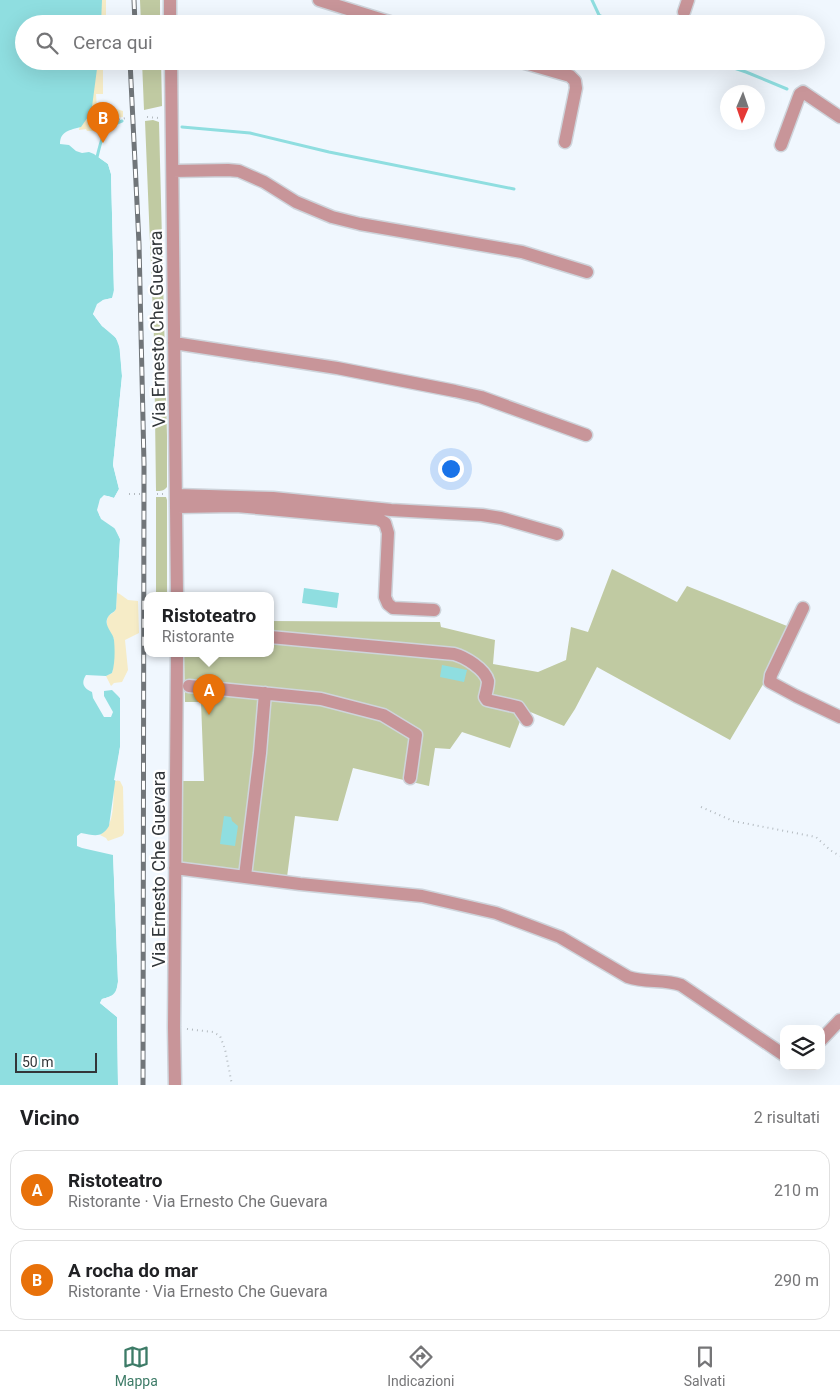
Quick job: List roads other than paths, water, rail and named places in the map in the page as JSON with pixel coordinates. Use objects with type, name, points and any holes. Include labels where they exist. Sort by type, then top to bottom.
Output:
[{"type":"street","points":[[170,0],[170,15]]},
{"type":"street","points":[[319,0],[367,15]]},
{"type":"street","name":"Via Ernesto Che Guevara","points":[[171,70],[177,592]]},
{"type":"street","points":[[549,70],[570,76],[575,81],[576,88],[566,142]]},
{"type":"street","points":[[781,144],[800,94],[803,92],[840,117]]},
{"type":"street","points":[[173,171],[240,171],[264,182],[296,202],[332,218],[522,252],[587,272]]},
{"type":"street","points":[[174,343],[337,368],[455,391],[481,397],[586,435]]},
{"type":"street","points":[[177,501],[273,498],[391,510],[482,515],[501,518],[557,534]]},
{"type":"street","points":[[177,501],[378,518],[384,523],[388,533],[385,596],[388,604],[394,608],[434,610]]},
{"type":"street","points":[[803,608],[771,675],[770,682],[840,717]]},
{"type":"street","points":[[274,637],[454,654],[468,658],[486,676],[488,682],[485,697],[487,700],[518,706],[527,720]]},
{"type":"street","name":"Via Ernesto Che Guevara","points":[[175,1085],[177,657]]},
{"type":"street","points":[[189,686],[321,699],[383,715],[416,735],[410,778]]},
{"type":"street","points":[[245,876],[260,753],[265,693]]},
{"type":"street","points":[[175,868],[300,884],[422,896],[510,918],[560,937],[628,977],[637,980],[672,982],[681,985],[780,1052]]},
{"type":"street","points":[[825,1036],[840,1020]]},
{"type":"water","points":[[0,0],[102,0],[101,15],[15,15],[15,70],[97,70],[90,114],[81,127],[70,130],[62,136],[60,144],[69,145],[82,153],[89,152],[94,154],[108,164],[111,174],[114,295],[112,298],[103,300],[93,314],[102,326],[116,338],[120,349],[122,376],[113,465],[119,489],[114,498],[108,496],[100,499],[99,515],[114,527],[120,539],[116,609],[107,620],[107,626],[114,640],[115,657],[112,673],[106,676],[86,675],[83,683],[92,692],[93,698],[104,717],[111,717],[113,712],[104,696],[104,691],[112,690],[120,698],[120,747],[109,826],[100,834],[81,833],[77,836],[77,846],[113,855],[118,981],[114,994],[102,999],[100,1003],[117,1017],[118,1085],[0,1085]]},
{"type":"water","points":[[304,588],[339,593],[337,608],[302,603]]},
{"type":"water","points":[[442,665],[467,670],[464,682],[440,677]]},
{"type":"water","points":[[224,816],[231,817],[232,821],[238,826],[235,846],[220,844]]},
{"type":"waterway","points":[[592,0],[599,15]]},
{"type":"waterway","points":[[740,70],[787,89]]},
{"type":"waterway","points":[[97,157],[104,134],[110,127],[122,121]]},
{"type":"waterway","points":[[182,127],[250,133],[329,152],[514,189]]},
{"type":"railway","points":[[134,0],[135,15]]},
{"type":"railway","points":[[130,70],[139,244],[144,464],[143,1085]]},
{"type":"place","name":"A rocha do mar","points":[[103,143]]},
{"type":"place","name":"Ristoteatro","points":[[209,715]]}]
